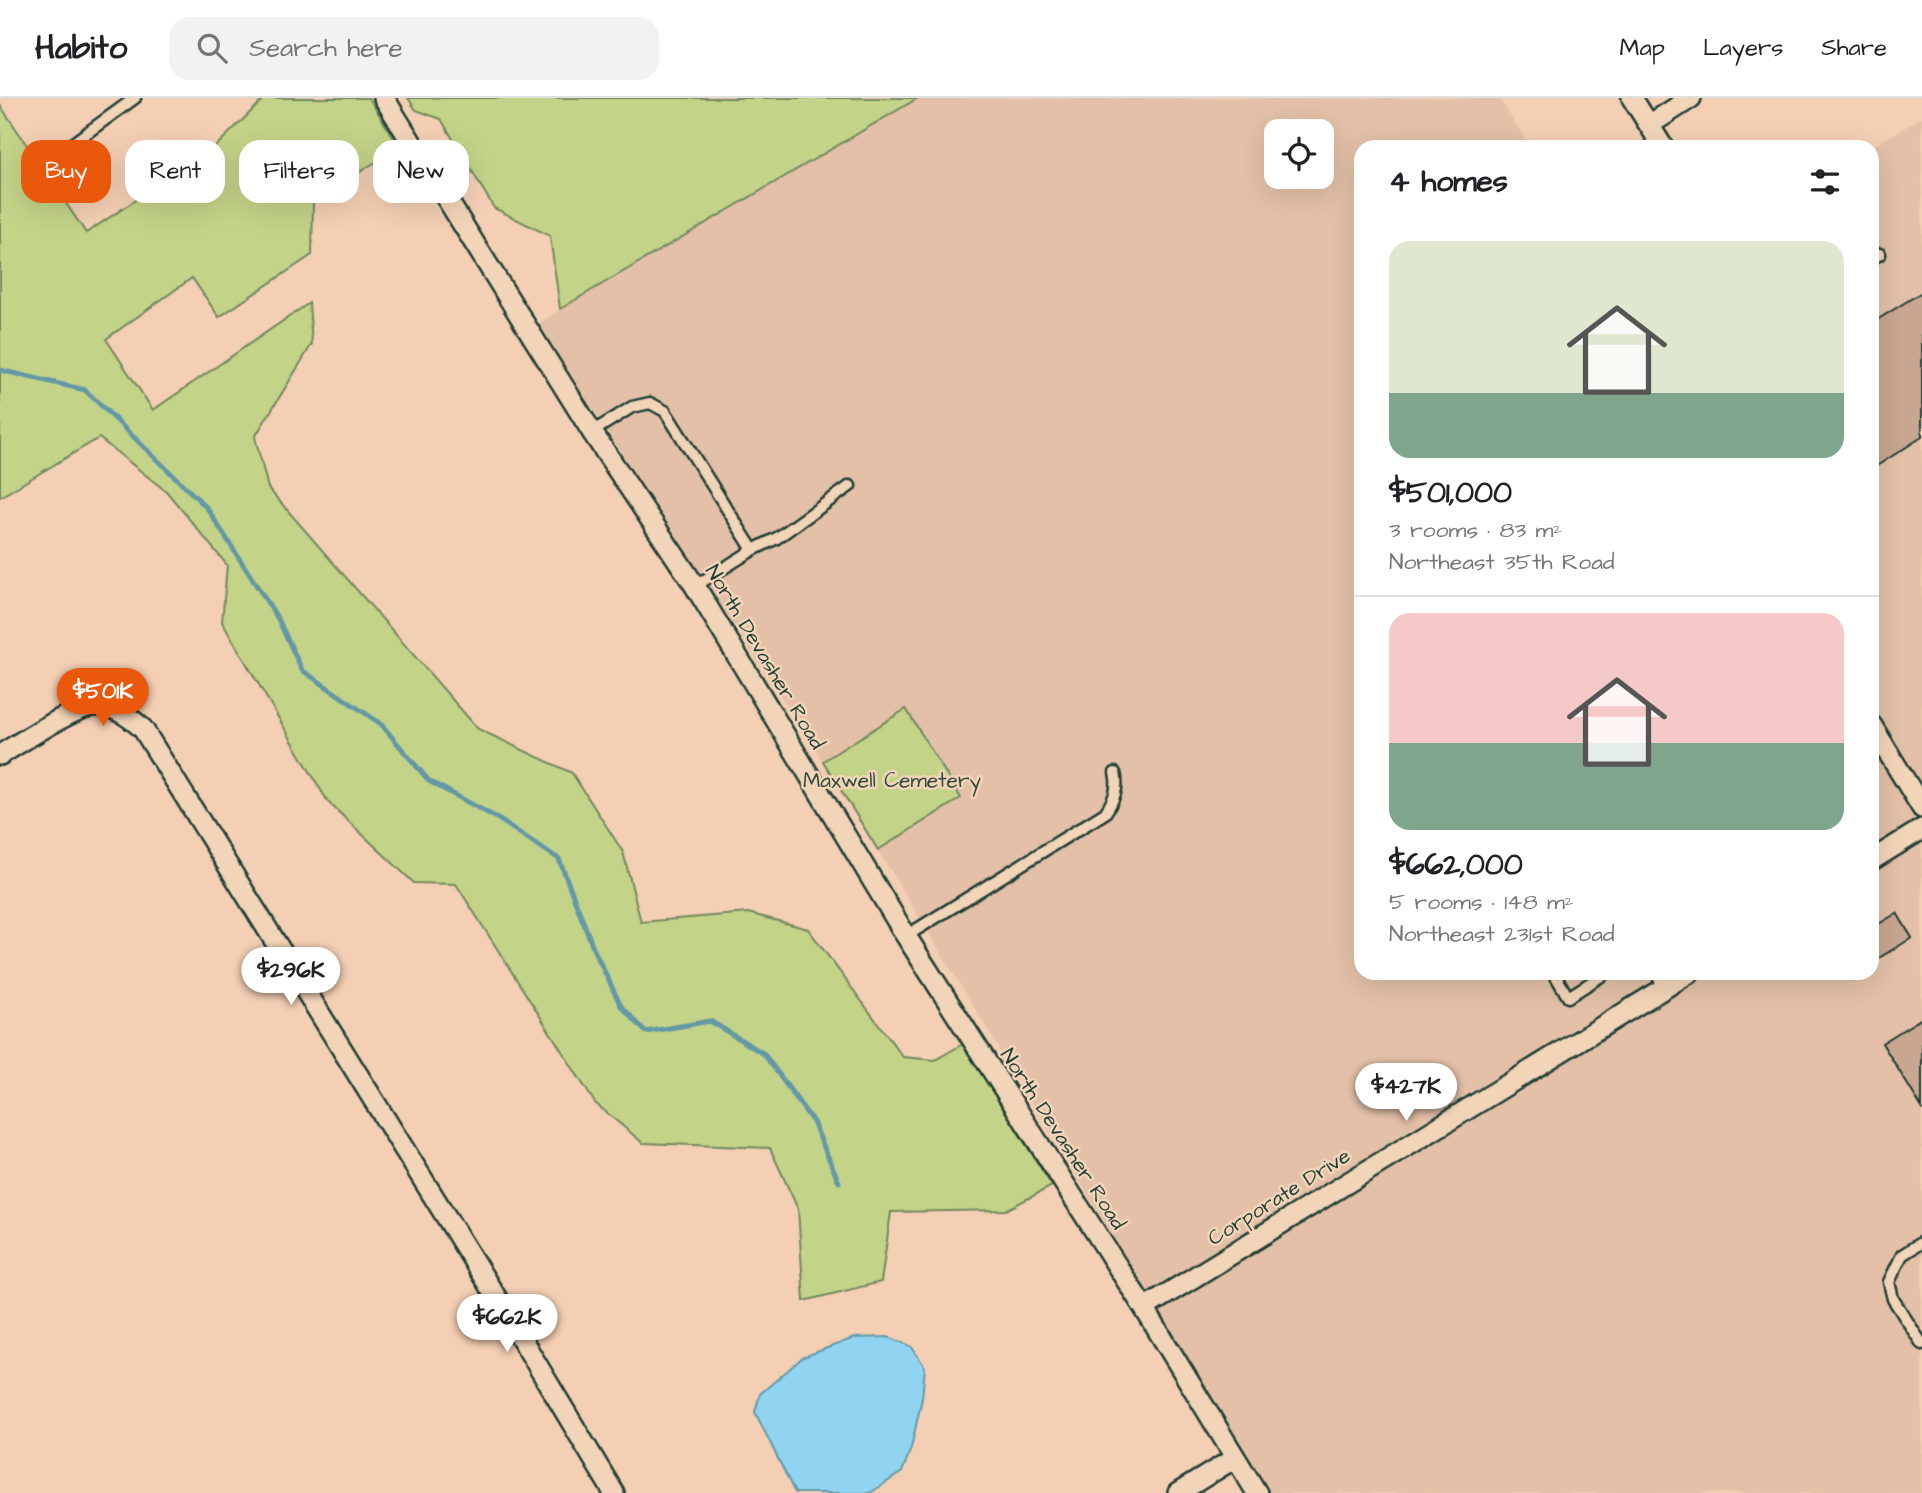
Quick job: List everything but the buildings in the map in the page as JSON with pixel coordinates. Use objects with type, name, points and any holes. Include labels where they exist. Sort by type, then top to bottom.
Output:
[{"type":"street","name":"North Devasher Road","points":[[384,98],[592,432],[695,586],[906,936],[1144,1308],[1257,1493]]},
{"type":"street","points":[[1632,98],[1658,140]]},
{"type":"street","points":[[1649,125],[1691,98]]},
{"type":"street","points":[[0,755],[93,706],[121,713],[143,729],[509,1318],[614,1493]]},
{"type":"street","points":[[1879,737],[1922,808]]},
{"type":"street","points":[[1879,856],[1922,829]]},
{"type":"street","name":"Corporate Drive","points":[[1144,1308],[1660,980]]},
{"type":"street","points":[[1178,1493],[1235,1458]]},
{"type":"lane","points":[[77,140],[135,98]]},
{"type":"lane","points":[[592,432],[632,407],[650,403],[665,411],[753,550]]},
{"type":"lane","points":[[695,586],[776,538],[849,486]]},
{"type":"lane","points":[[906,936],[1105,813],[1116,793],[1115,772]]},
{"type":"lane","points":[[1558,980],[1568,997],[1595,980]]},
{"type":"lane","points":[[1922,1242],[1902,1255],[1889,1282],[1893,1299],[1922,1344]]},
{"type":"shaded area","points":[[918,98],[1499,98],[1526,140],[1354,140],[1354,980],[1879,980],[1879,143],[1922,117],[1922,1493],[1270,1493],[878,850],[961,798],[906,710],[823,761],[537,324]]},
{"type":"green space","points":[[265,98],[369,98],[395,140],[373,140],[373,164],[359,173],[359,140],[239,140],[239,203],[313,203],[312,255],[219,317],[192,278],[106,339],[153,410],[309,303],[312,344],[255,437],[268,488],[478,729],[572,773],[623,852],[641,922],[748,913],[808,929],[903,1057],[935,1060],[963,1044],[1052,1186],[1006,1210],[891,1212],[881,1282],[804,1301],[798,1209],[770,1148],[643,1143],[595,1103],[456,884],[414,883],[328,802],[222,622],[227,565],[167,492],[99,438],[0,497],[0,105],[24,140],[21,140],[21,203],[66,203],[86,233],[131,203],[225,203],[225,140],[222,140]]},
{"type":"green space","points":[[408,98],[918,98],[560,309],[550,236],[494,208],[469,166],[469,140],[454,140],[441,119],[416,110]]},
{"type":"green space","name":"Maxwell Cemetery","points":[[906,709],[961,798],[878,850],[823,761]]},
{"type":"water","points":[[888,1337],[911,1346],[925,1367],[922,1398],[911,1448],[902,1472],[870,1493],[795,1493],[755,1412],[760,1394],[803,1357],[854,1338]]},
{"type":"waterway","points":[[0,370],[85,390],[207,508],[278,619],[302,670],[381,724],[429,781],[495,817],[559,859],[594,950],[621,1006],[646,1032],[710,1021],[764,1054],[813,1122],[839,1182]]}]
